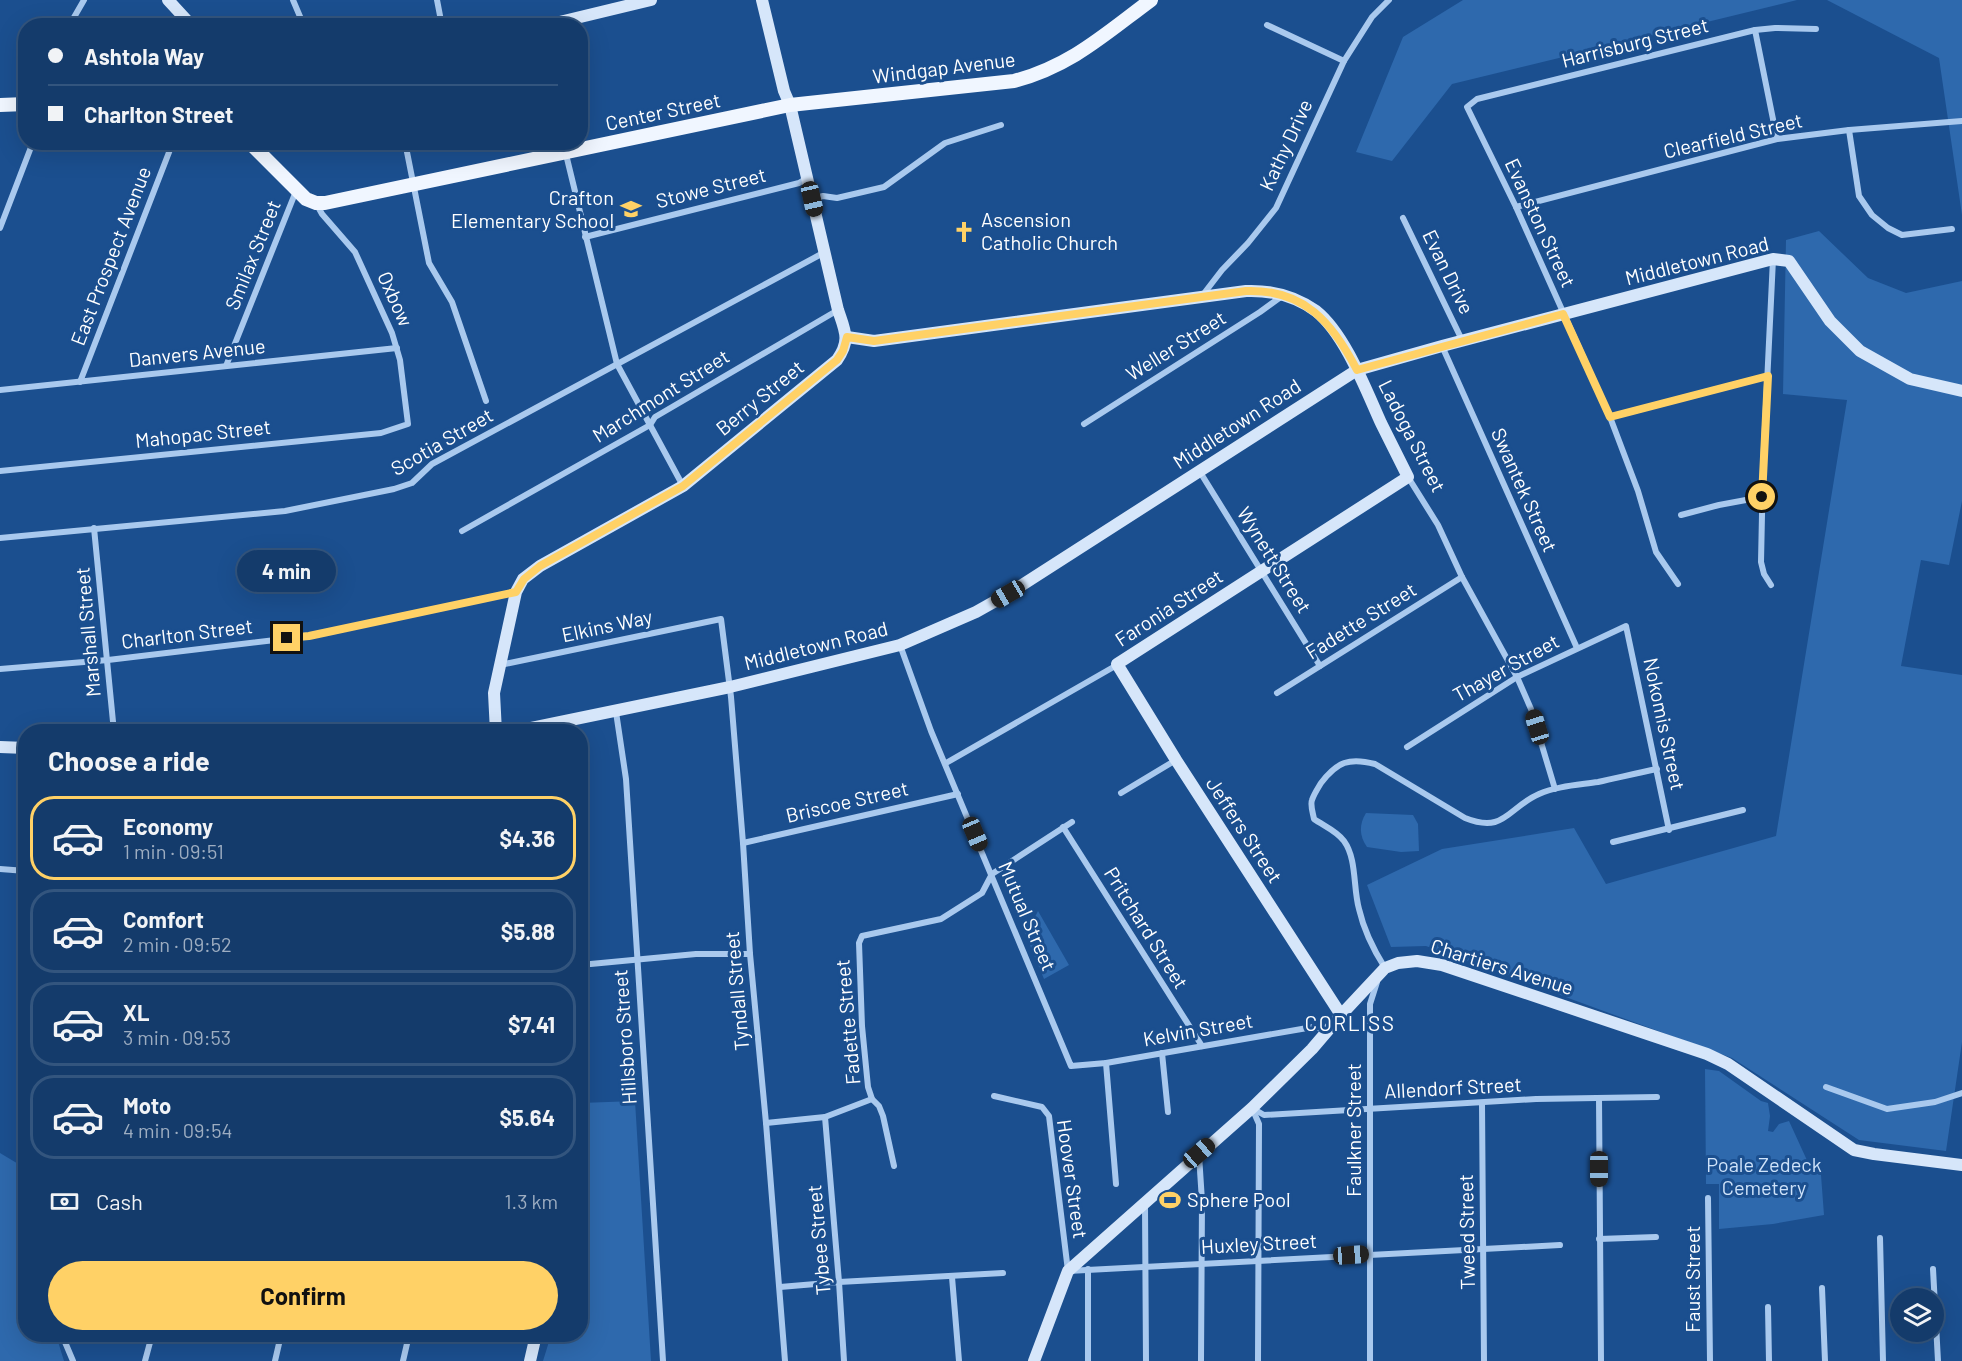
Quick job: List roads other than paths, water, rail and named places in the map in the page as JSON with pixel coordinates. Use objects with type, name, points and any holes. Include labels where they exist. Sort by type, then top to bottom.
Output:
[{"type":"main road","name":"Windgap Avenue","points":[[790,105],[1014,81],[1038,75],[1073,58],[1151,0]]},
{"type":"main road","points":[[0,105],[18,104]]},
{"type":"main road","name":"Center Street","points":[[588,143],[790,105]]},
{"type":"main road","points":[[257,150],[306,199],[320,203]]},
{"type":"main road","name":"Center Street","points":[[320,203],[412,185],[556,150]]},
{"type":"street","points":[[74,18],[84,0]]},
{"type":"street","points":[[168,0],[185,18]]},
{"type":"street","points":[[293,0],[301,18]]},
{"type":"street","points":[[437,0],[440,18]]},
{"type":"street","points":[[570,18],[616,4],[651,0]]},
{"type":"street","points":[[762,0],[808,178],[838,310],[847,337]]},
{"type":"street","name":"Kathy Drive","points":[[1202,297],[1222,270],[1248,243],[1276,208],[1344,61],[1372,16],[1389,0]]},
{"type":"street","points":[[1267,25],[1344,61]]},
{"type":"street","name":"Harrisburg Street","points":[[1467,107],[1477,99],[1755,30],[1816,29]]},
{"type":"street","points":[[1755,30],[1777,138]]},
{"type":"street","name":"Evanston Street","points":[[1467,107],[1516,207],[1610,417],[1638,491],[1656,552],[1660,561],[1678,584]]},
{"type":"street","name":"Clearfield Street","points":[[1516,207],[1777,138],[1962,121]]},
{"type":"street","points":[[812,199],[823,196],[837,198],[884,187],[945,143],[1001,125]]},
{"type":"street","points":[[1849,130],[1859,196],[1872,215],[1888,228],[1902,235],[1952,229]]},
{"type":"street","points":[[0,228],[30,150]]},
{"type":"street","name":"East Prospect Avenue","points":[[80,382],[170,150]]},
{"type":"street","points":[[406,150],[429,263],[452,302],[486,401]]},
{"type":"street","points":[[564,150],[617,364],[683,486]]},
{"type":"street","name":"Stowe Street","points":[[585,237],[799,183],[808,178]]},
{"type":"street","name":"Smilax Street","points":[[226,366],[297,190]]},
{"type":"street","name":"Oxbow","points":[[320,203],[322,214],[355,252],[392,333],[397,348],[408,424]]},
{"type":"street","name":"Evan Drive","points":[[1403,218],[1462,340]]},
{"type":"street","name":"Scotia Street","points":[[0,538],[285,510],[394,489],[412,483],[432,464],[825,252]]},
{"type":"street","points":[[1771,585],[1764,574],[1761,562],[1773,260]]},
{"type":"street","name":"Middletown Road","points":[[554,724],[730,687],[900,645],[976,612],[1000,598],[1357,370],[1462,340],[1773,260],[1789,261],[1830,321],[1860,351],[1910,379],[1962,391]]},
{"type":"street","name":"Ladoga Street","points":[[847,337],[874,341],[1264,290],[1284,295],[1316,312],[1332,329],[1357,370],[1408,477],[1438,525],[1462,577],[1517,676],[1532,709],[1555,789]]},
{"type":"street","name":"Weller Street","points":[[1084,424],[1284,295]]},
{"type":"street","name":"Marchmont Street","points":[[462,531],[650,425],[655,417],[838,310]]},
{"type":"street","name":"Berry Street","points":[[496,724],[494,693],[499,665],[516,592],[524,579],[540,566],[683,486],[837,360],[843,351],[847,337]]},
{"type":"street","name":"Swantek Street","points":[[1442,346],[1577,648]]},
{"type":"street","name":"Danvers Avenue","points":[[0,390],[397,348]]},
{"type":"street","points":[[1610,417],[1768,376]]},
{"type":"street","name":"Mahopac Street","points":[[0,471],[381,433],[408,424]]},
{"type":"street","name":"Wynett Street","points":[[1200,472],[1320,666]]},
{"type":"street","name":"Faronia Street","points":[[946,763],[1117,664],[1408,477]]},
{"type":"street","points":[[1681,515],[1762,497]]},
{"type":"street","name":"Marshall Street","points":[[94,528],[113,724]]},
{"type":"street","name":"Fadette Street","points":[[1277,693],[1462,577]]},
{"type":"street","name":"Charlton Street","points":[[0,669],[108,660],[309,636],[516,592]]},
{"type":"street","name":"Elkins Way","points":[[499,665],[721,619]]},
{"type":"street","name":"Tyndall Street","points":[[721,619],[730,687],[785,1361]]},
{"type":"street","name":"Thayer Street","points":[[1407,747],[1517,676],[1626,626]]},
{"type":"street","name":"Nokomis Street","points":[[1626,626],[1670,830]]},
{"type":"street","name":"Mutual Street","points":[[900,645],[931,731],[1071,1066]]},
{"type":"street","name":"Jeffers Street","points":[[1117,664],[1176,760],[1341,1015]]},
{"type":"street","name":"Hillsboro Street","points":[[616,712],[626,779],[663,1361]]},
{"type":"street","points":[[0,747],[18,748]]},
{"type":"street","points":[[1121,793],[1176,760]]},
{"type":"street","points":[[1034,1361],[1068,1271],[1252,1108],[1386,968],[1370,943],[1359,909],[1351,859],[1345,842],[1336,833],[1314,819],[1311,802],[1332,769],[1343,763],[1359,760],[1375,764],[1465,818],[1489,825],[1500,821],[1538,794],[1657,769]]},
{"type":"street","name":"Briscoe Street","points":[[743,843],[958,794]]},
{"type":"street","points":[[1613,842],[1670,830],[1743,810]]},
{"type":"street","name":"Fadette Street","points":[[873,1099],[868,1087],[862,1026],[859,952],[862,936],[941,919],[982,892],[992,874],[1072,822]]},
{"type":"street","name":"Pritchard Street","points":[[1063,827],[1202,1046]]},
{"type":"street","points":[[0,869],[18,870]]},
{"type":"street","points":[[588,964],[696,954],[750,954]]},
{"type":"street","name":"Chartiers Avenue","points":[[1386,968],[1416,960],[1442,965],[1707,1054],[1728,1064],[1854,1149],[1874,1154],[1962,1165]]},
{"type":"street","name":"Faulkner Street","points":[[1370,1361],[1370,1004],[1375,986],[1386,968]]},
{"type":"street","name":"Kelvin Street","points":[[1071,1066],[1106,1063],[1313,1027],[1329,1030]]},
{"type":"street","points":[[1162,1053],[1168,1112]]},
{"type":"street","points":[[1106,1063],[1116,1184]]},
{"type":"street","points":[[1826,1087],[1887,1109],[1935,1102],[1962,1093]]},
{"type":"street","name":"Hoover Street","points":[[994,1096],[1042,1107],[1049,1116],[1068,1271]]},
{"type":"street","name":"Allendorf Street","points":[[1252,1108],[1264,1115],[1482,1104],[1536,1099],[1657,1097]]},
{"type":"street","points":[[1599,1098],[1601,1361]]},
{"type":"street","points":[[766,1123],[825,1117],[873,1099],[883,1116],[894,1166]]},
{"type":"street","name":"Tweed Street","points":[[1482,1104],[1484,1361]]},
{"type":"street","points":[[1252,1108],[1259,1124],[1258,1361]]},
{"type":"street","name":"Tybee Street","points":[[825,1117],[844,1361]]},
{"type":"street","points":[[1199,1153],[1202,1201],[1201,1361]]},
{"type":"street","name":"Faust Street","points":[[1708,1198],[1710,1361]]},
{"type":"street","points":[[1145,1202],[1146,1361]]},
{"type":"street","points":[[1599,1239],[1656,1237]]},
{"type":"street","points":[[1880,1238],[1882,1361]]},
{"type":"street","name":"Huxley Street","points":[[1068,1271],[1560,1245]]},
{"type":"street","points":[[1088,1269],[1088,1361]]},
{"type":"street","points":[[1933,1269],[1938,1361]]},
{"type":"street","points":[[780,1287],[1003,1273]]},
{"type":"street","points":[[952,1277],[959,1361]]},
{"type":"street","points":[[1822,1288],[1825,1361]]},
{"type":"street","points":[[1768,1306],[1769,1361]]},
{"type":"street","points":[[65,1342],[73,1361]]},
{"type":"street","points":[[145,1361],[150,1342]]},
{"type":"street","points":[[275,1361],[279,1342]]},
{"type":"street","points":[[403,1361],[407,1342]]},
{"type":"street","points":[[530,1361],[534,1342]]},
{"type":"place","name":"Crafton Elementary School","points":[[631,209]]},
{"type":"place","name":"Ascension Catholic Church","points":[[964,232]]},
{"type":"place","name":"Sphere Pool","points":[[1170,1200]]},
{"type":"district","name":"CORLISS","points":[[1350,1024]]},
{"type":"park label","name":"Poale Zedeck Cemetery","points":[[1764,1176]]}]
